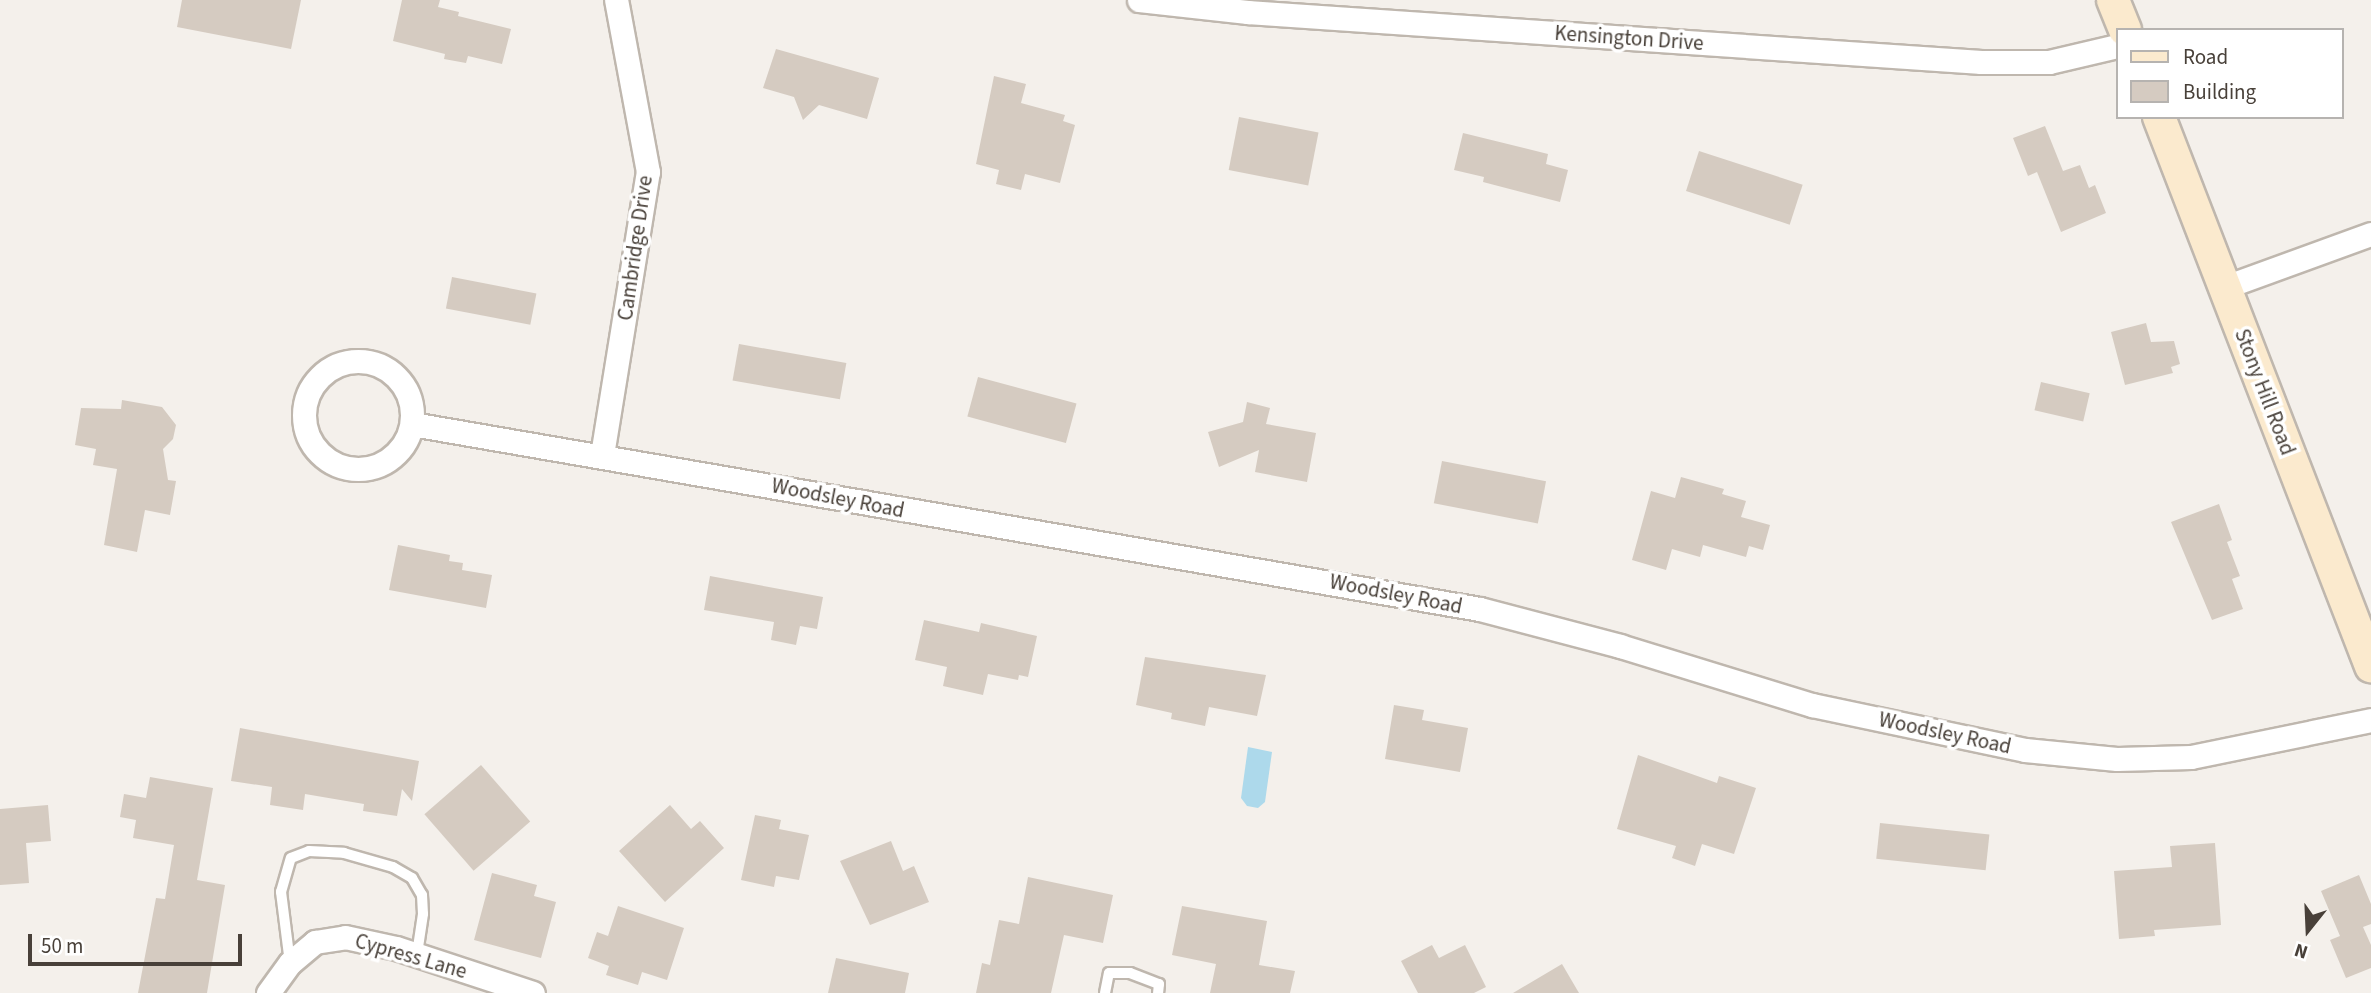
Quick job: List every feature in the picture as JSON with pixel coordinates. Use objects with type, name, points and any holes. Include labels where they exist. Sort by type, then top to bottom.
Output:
[{"type":"main road","points":[[2113,0],[2124,28]]},
{"type":"main road","name":"Stony Hill Road","points":[[2160,119],[2371,666]]},
{"type":"street","name":"Cambridge Drive","points":[[602,455],[648,172],[646,140],[621,42],[617,0]]},
{"type":"street","name":"Kensington Drive","points":[[1139,0],[1247,12],[1981,62],[2049,62],[2116,46]]},
{"type":"street","points":[[2225,287],[2371,234]]},
{"type":"street","points":[[368,360],[389,369],[405,385],[412,405],[412,424],[404,445],[385,462],[352,468],[321,455],[305,429],[303,411],[314,382],[328,369],[346,361],[368,360]]},
{"type":"street","name":"Woodsley Road","points":[[412,424],[1480,610],[1620,646],[1812,705],[2025,750],[2117,759],[2191,757],[2371,720]]},
{"type":"street","name":"Cypress Lane","points":[[268,993],[290,963],[315,942],[345,937],[417,954],[533,993]]},
{"type":"lane","points":[[290,963],[281,892],[291,858],[309,851],[344,853],[393,867],[412,878],[422,895],[424,914],[417,954]]},
{"type":"lane","points":[[1105,993],[1109,973],[1130,974],[1159,984],[1158,993]]},
{"type":"water","points":[[1248,747],[1272,752],[1265,802],[1258,808],[1247,806],[1241,798]]},
{"type":"building","points":[[182,0],[301,0],[291,49],[177,27]]},
{"type":"building","points":[[402,0],[440,0],[438,7],[459,12],[458,16],[511,29],[502,64],[468,56],[466,63],[444,59],[445,54],[393,41]]},
{"type":"building","points":[[776,49],[879,78],[867,119],[819,105],[803,120],[794,97],[763,88]]},
{"type":"building","points":[[994,76],[1026,84],[1021,103],[1065,115],[1063,121],[1075,125],[1060,183],[1025,174],[1021,190],[996,184],[999,170],[976,164]]},
{"type":"building","points":[[1239,117],[1319,132],[1308,185],[1229,170]]},
{"type":"building","points":[[2045,126],[2063,171],[2080,165],[2089,188],[2095,185],[2106,213],[2061,232],[2037,172],[2028,176],[2013,138]]},
{"type":"building","points":[[1463,133],[1548,154],[1546,164],[1568,170],[1560,202],[1483,182],[1484,177],[1454,170]]},
{"type":"building","points":[[1699,151],[1803,185],[1790,225],[1686,191]]},
{"type":"building","points":[[452,277],[536,293],[530,325],[446,308]]},
{"type":"building","points":[[2146,323],[2151,342],[2174,341],[2180,364],[2171,367],[2173,373],[2125,385],[2111,332]]},
{"type":"building","points":[[739,344],[846,363],[840,399],[733,380]]},
{"type":"building","points":[[978,377],[1077,403],[1066,443],[967,417]]},
{"type":"building","points":[[2041,382],[2090,393],[2083,422],[2034,410]]},
{"type":"building","points":[[122,400],[162,407],[176,425],[173,439],[163,449],[168,480],[176,481],[170,515],[145,510],[137,552],[104,545],[117,469],[93,465],[96,449],[75,445],[81,408],[121,409]]},
{"type":"building","points":[[1247,402],[1270,408],[1266,424],[1316,433],[1307,482],[1255,472],[1259,450],[1219,467],[1208,432],[1243,422]]},
{"type":"building","points":[[1442,461],[1546,481],[1538,523],[1434,503]]},
{"type":"building","points":[[1681,477],[1724,489],[1722,494],[1746,501],[1741,517],[1770,525],[1763,550],[1749,546],[1746,557],[1703,545],[1700,557],[1672,549],[1666,570],[1632,560],[1651,491],[1675,498]]},
{"type":"building","points":[[2219,504],[2232,540],[2227,542],[2240,576],[2232,579],[2243,609],[2212,620],[2171,522]]},
{"type":"building","points":[[398,545],[450,555],[449,561],[463,563],[462,570],[492,575],[486,608],[389,590]]},
{"type":"building","points":[[710,576],[823,597],[817,629],[800,626],[796,645],[771,640],[774,622],[704,610]]},
{"type":"building","points":[[924,620],[979,632],[981,623],[1037,636],[1028,677],[1019,675],[1018,680],[988,674],[983,695],[943,686],[947,667],[915,660]]},
{"type":"building","points":[[1145,657],[1266,675],[1257,716],[1209,707],[1205,726],[1171,719],[1172,713],[1136,705]]},
{"type":"building","points":[[1394,705],[1424,710],[1422,720],[1468,728],[1460,772],[1385,759]]},
{"type":"building","points":[[240,728],[419,761],[412,801],[402,789],[397,816],[363,811],[364,804],[305,794],[303,810],[270,805],[272,787],[231,781]]},
{"type":"building","points":[[1638,755],[1717,783],[1719,776],[1756,788],[1734,854],[1702,844],[1695,866],[1672,858],[1676,846],[1617,829]]},
{"type":"building","points":[[481,765],[530,822],[474,871],[424,814]]},
{"type":"building","points":[[150,777],[213,788],[197,880],[225,885],[207,993],[138,993],[156,898],[165,899],[174,845],[133,838],[136,820],[120,817],[124,794],[146,798]]},
{"type":"building","points":[[48,805],[51,841],[26,843],[29,883],[0,885],[0,809]]},
{"type":"building","points":[[670,805],[691,829],[700,821],[724,848],[665,902],[619,851]]},
{"type":"building","points":[[755,815],[781,820],[779,829],[809,835],[799,880],[776,876],[774,887],[741,880]]},
{"type":"building","points":[[1880,823],[1989,834],[1986,870],[1876,859]]},
{"type":"building","points":[[891,841],[903,871],[914,866],[929,902],[870,925],[840,861]]},
{"type":"building","points":[[2215,843],[2221,925],[2154,930],[2155,936],[2119,939],[2114,871],[2172,867],[2170,846]]},
{"type":"building","points":[[492,873],[537,885],[534,896],[556,902],[541,958],[474,940]]},
{"type":"building","points":[[2359,875],[2371,904],[2371,924],[2363,927],[2371,945],[2371,968],[2346,978],[2330,940],[2340,936],[2321,891]]},
{"type":"building","points":[[1028,877],[1113,895],[1103,943],[1064,935],[1051,993],[976,993],[982,963],[990,965],[999,920],[1019,924]]},
{"type":"building","points":[[618,906],[684,928],[667,980],[642,972],[638,985],[606,975],[609,966],[588,958],[597,932],[608,936]]},
{"type":"building","points":[[1182,906],[1267,921],[1259,965],[1295,971],[1290,993],[1210,993],[1216,964],[1172,955]]},
{"type":"building","points":[[1432,945],[1439,958],[1465,945],[1486,987],[1474,993],[1418,993],[1401,961]]},
{"type":"building","points":[[836,958],[909,973],[905,993],[828,993]]},
{"type":"building","points":[[1562,964],[1579,993],[1513,993]]}]
